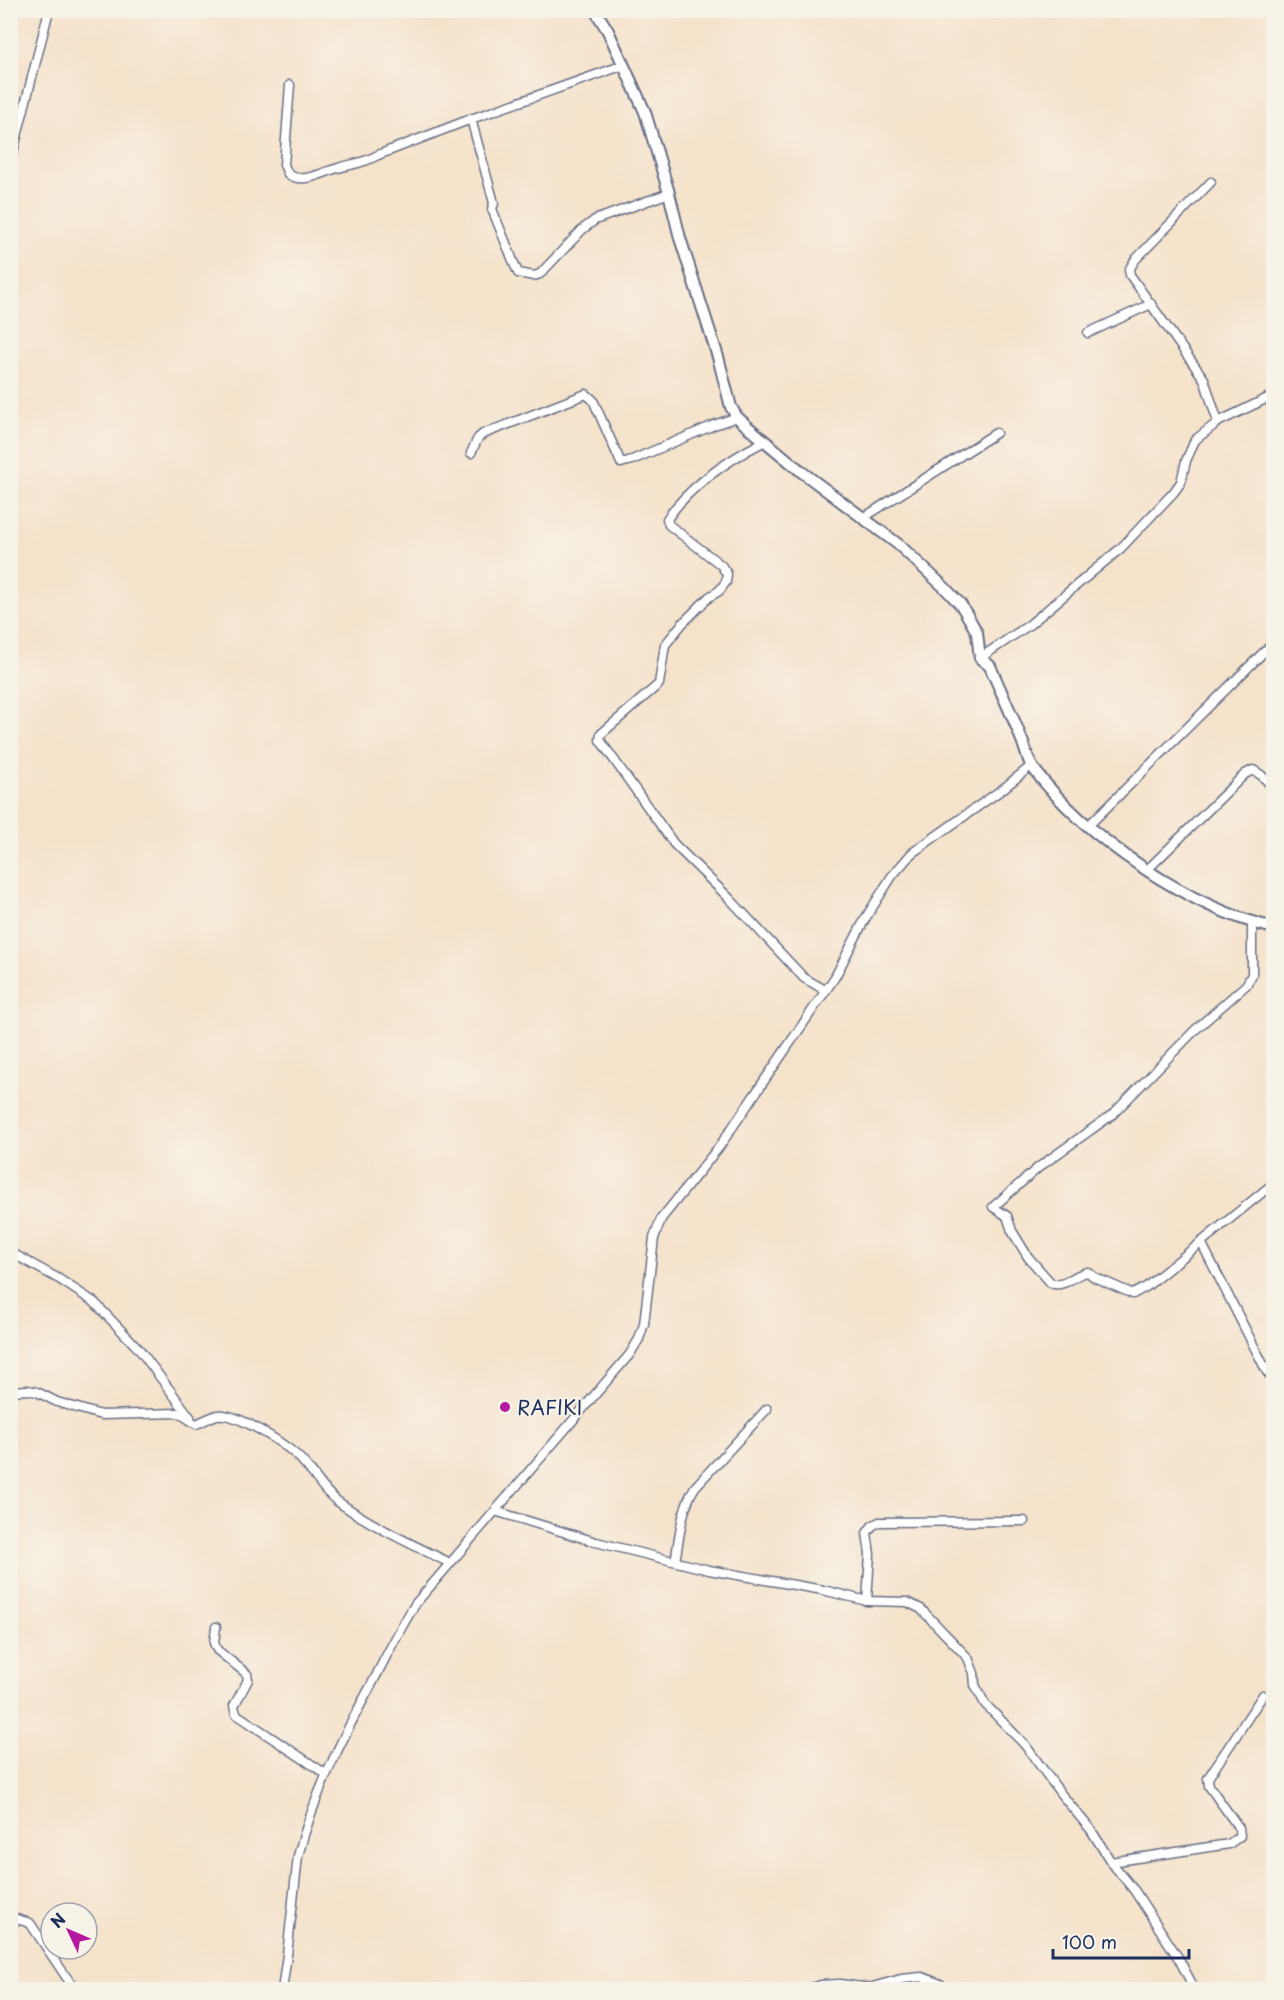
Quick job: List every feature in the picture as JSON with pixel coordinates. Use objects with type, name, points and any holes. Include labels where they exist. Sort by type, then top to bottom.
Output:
[{"type":"street","points":[[10,164],[49,10]]},
{"type":"street","points":[[594,10],[608,31],[645,112],[680,238],[718,357],[727,395],[737,417],[802,472],[899,545],[961,605],[977,633],[981,658],[990,666],[1031,766],[1088,826],[1115,849],[1147,870],[1201,900],[1252,923],[1274,928]]},
{"type":"street","points":[[290,85],[285,171],[292,177],[314,176],[338,168],[365,163],[378,154],[624,65]]},
{"type":"street","points":[[471,119],[494,203],[492,209],[518,273],[534,276],[540,274],[583,229],[595,220],[669,193]]},
{"type":"street","points":[[1210,182],[1130,265],[1130,274],[1204,379],[1218,422]]},
{"type":"street","points":[[1088,333],[1151,304]]},
{"type":"street","points":[[471,453],[478,438],[483,434],[586,394],[593,400],[621,463],[737,417]]},
{"type":"street","points":[[981,658],[1029,625],[1121,548],[1181,482],[1186,461],[1196,440],[1218,422],[1274,395]]},
{"type":"street","points":[[863,518],[996,433]]},
{"type":"street","points":[[765,441],[720,466],[680,503],[667,519],[669,525],[721,565],[727,574],[726,582],[677,629],[665,645],[659,684],[601,734],[600,740],[674,844],[729,898],[804,978],[825,990]]},
{"type":"street","points":[[1088,826],[1274,642]]},
{"type":"street","points":[[282,1989],[298,1856],[326,1774],[405,1620],[416,1603],[630,1354],[645,1324],[654,1238],[661,1219],[719,1147],[835,976],[865,919],[892,876],[912,853],[1004,788],[1031,766]]},
{"type":"street","points":[[1147,870],[1245,774],[1253,770],[1274,788]]},
{"type":"street","points":[[1252,923],[1252,975],[1246,985],[1195,1030],[1113,1114],[1039,1167],[993,1207],[1007,1216],[1012,1232],[1028,1257],[1051,1283],[1056,1285],[1088,1272],[1094,1277],[1133,1293],[1146,1287],[1274,1182]]},
{"type":"street","points":[[1201,1242],[1267,1372],[1274,1379]]},
{"type":"street","points":[[10,1252],[59,1279],[94,1302],[144,1356],[196,1424]]},
{"type":"street","points":[[10,1391],[37,1392],[57,1402],[101,1414],[179,1413],[196,1424]]},
{"type":"street","points":[[675,1561],[683,1515],[694,1487],[767,1409]]},
{"type":"street","points":[[196,1424],[218,1415],[237,1419],[260,1430],[292,1451],[326,1492],[339,1502],[394,1536],[450,1563]]},
{"type":"street","points":[[495,1511],[596,1542],[709,1570],[823,1590],[867,1601],[907,1602],[921,1609],[968,1658],[974,1673],[975,1685],[985,1704],[1025,1745],[1091,1830],[1111,1862],[1134,1890],[1179,1959],[1195,1989]]},
{"type":"street","points":[[867,1601],[870,1554],[867,1533],[879,1522],[1024,1521]]},
{"type":"street","points":[[216,1627],[214,1643],[217,1650],[247,1674],[248,1680],[234,1706],[236,1714],[326,1774]]},
{"type":"street","points":[[1111,1862],[1229,1844],[1238,1839],[1239,1828],[1209,1786],[1208,1778],[1263,1695]]},
{"type":"street","points":[[10,1917],[30,1923],[75,1989]]},
{"type":"street","points":[[805,1989],[840,1984],[869,1988],[901,1979],[922,1977],[948,1989]]},
{"type":"place","name":"RAFIKI","points":[[505,1407]]}]
